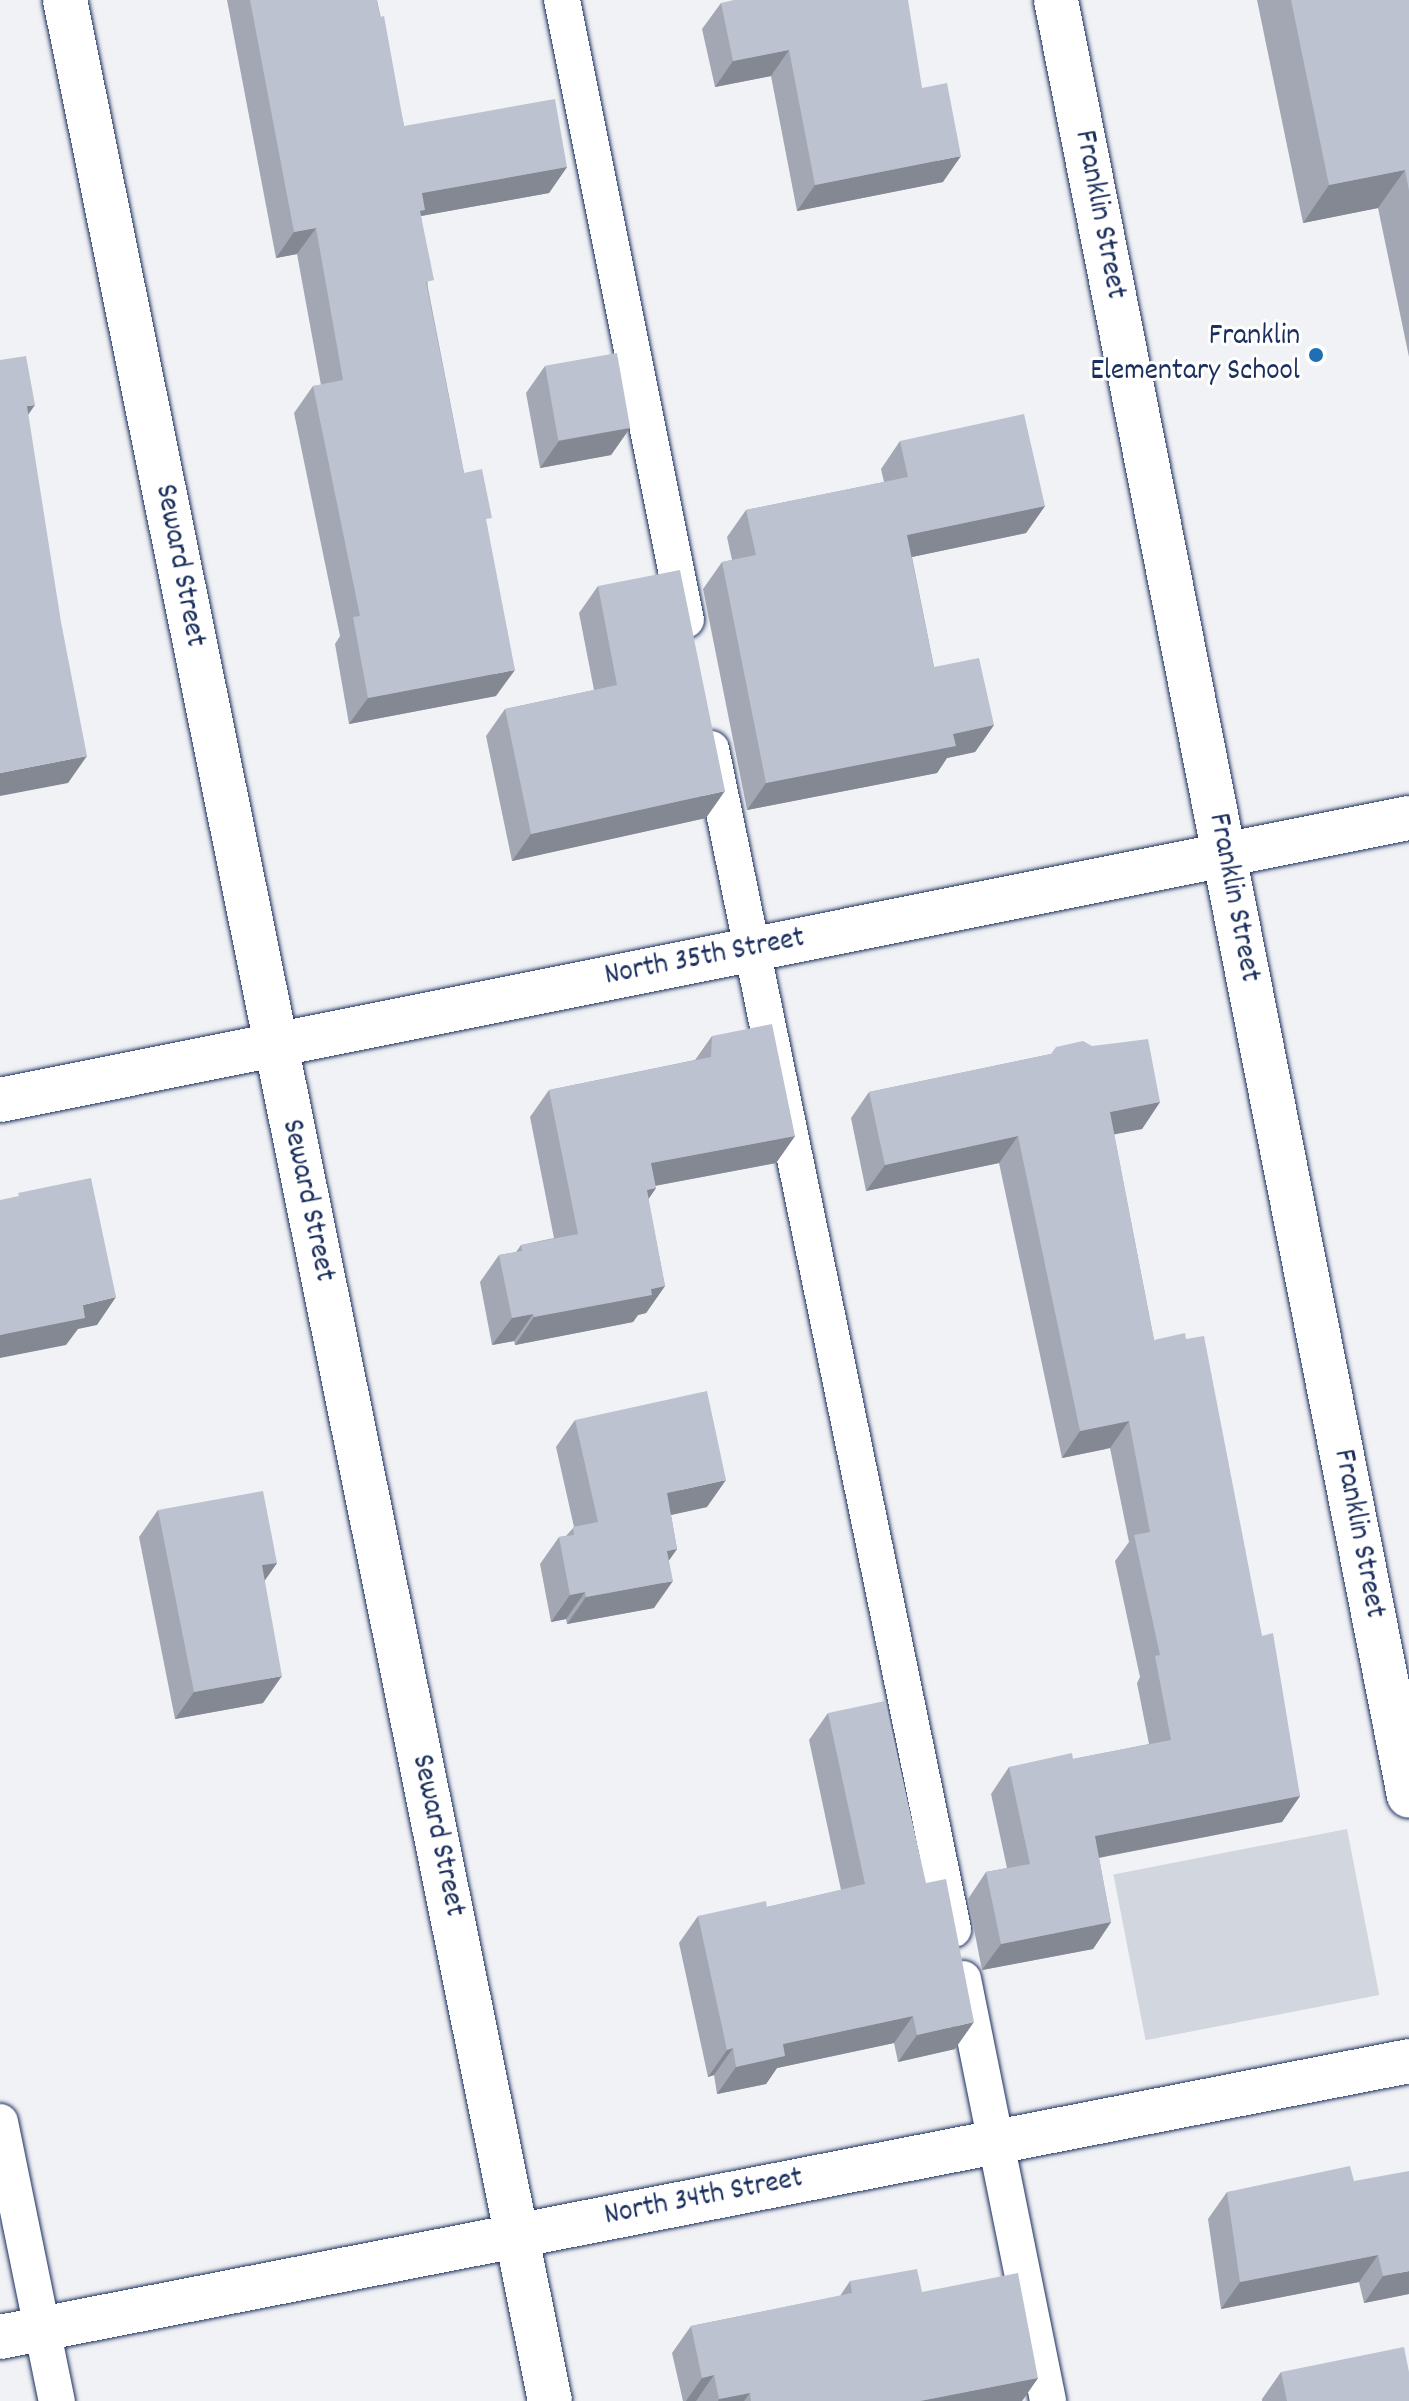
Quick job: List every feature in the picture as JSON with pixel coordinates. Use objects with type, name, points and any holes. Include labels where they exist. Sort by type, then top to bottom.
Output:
[{"type":"street","name":"Seward Street","points":[[65,0],[550,2401]]},
{"type":"street","name":"Franklin Street","points":[[1056,0],[1409,1796]]},
{"type":"street","name":"North 35th Street","points":[[0,1100],[1409,818]]},
{"type":"street","name":"North 34th Street","points":[[0,2337],[1409,2061]]},
{"type":"lane","points":[[562,0],[692,654]]},
{"type":"lane","points":[[705,716],[1048,2401]]},
{"type":"lane","points":[[0,2122],[57,2401]]},
{"type":"shaded area","points":[[1347,1829],[1379,1995],[1146,2040],[1113,1874]]},
{"type":"building","points":[[250,0],[377,0],[380,17],[384,16],[404,126],[555,99],[567,167],[422,193],[425,210],[420,211],[434,280],[426,282],[464,473],[482,469],[492,518],[486,519],[515,670],[368,698],[353,617],[360,616],[313,386],[343,380],[316,228],[294,232]]},
{"type":"building","points":[[734,0],[908,0],[922,88],[947,83],[961,156],[815,185],[789,50],[733,61],[721,3]]},
{"type":"building","points":[[1291,0],[1409,0],[1409,191],[1405,170],[1329,185]]},
{"type":"building","points":[[617,353],[630,428],[558,441],[545,366]]},
{"type":"building","points":[[26,356],[35,405],[27,406],[61,622],[87,756],[0,773],[0,360]]},
{"type":"building","points":[[1024,414],[1045,506],[907,535],[934,667],[979,658],[994,725],[953,734],[956,746],[766,783],[722,562],[756,555],[746,510],[908,477],[900,441]]},
{"type":"building","points":[[680,570],[725,791],[531,834],[505,709],[617,685],[598,586]]},
{"type":"building","points":[[772,1024],[795,1136],[651,1163],[656,1188],[647,1190],[665,1286],[651,1289],[652,1295],[534,1317],[533,1314],[512,1318],[499,1255],[522,1251],[521,1245],[578,1234],[549,1090],[711,1057],[712,1036]]},
{"type":"building","points":[[1148,1039],[1160,1102],[1110,1112],[1154,1340],[1185,1333],[1186,1339],[1204,1336],[1262,1636],[1273,1633],[1300,1796],[1095,1836],[1111,1922],[1001,1944],[986,1872],[1030,1864],[1009,1767],[1072,1753],[1073,1759],[1171,1740],[1155,1656],[1160,1655],[1134,1535],[1150,1532],[1129,1421],[1080,1431],[1018,1136],[885,1165],[869,1092],[1051,1054],[1056,1047],[1083,1041],[1092,1046]]},
{"type":"building","points":[[91,1178],[116,1297],[83,1305],[85,1318],[0,1335],[0,1200],[19,1196],[18,1193]]},
{"type":"building","points":[[707,1391],[726,1480],[667,1493],[677,1549],[667,1551],[673,1581],[586,1597],[585,1592],[570,1595],[559,1537],[574,1535],[573,1527],[598,1522],[575,1420]]},
{"type":"building","points":[[263,1491],[277,1563],[262,1565],[282,1676],[194,1692],[158,1510]]},
{"type":"building","points":[[885,1701],[926,1883],[946,1879],[974,2022],[917,2035],[913,2016],[783,2044],[785,2056],[736,2067],[733,2048],[727,2050],[698,1916],[766,1901],[767,1907],[865,1884],[828,1713]]},
{"type":"building","points":[[1350,2166],[1354,2181],[1409,2171],[1409,2271],[1383,2276],[1378,2255],[1240,2282],[1227,2192]]},
{"type":"building","points":[[917,2269],[922,2292],[1018,2273],[1038,2378],[920,2401],[751,2401],[750,2393],[719,2399],[714,2375],[702,2378],[691,2326],[852,2293],[850,2281]]},
{"type":"building","points":[[1404,2347],[1409,2372],[1409,2401],[1287,2401],[1281,2372]]},
{"type":"place","name":"Franklin Elementary School","points":[[1316,355]]}]
